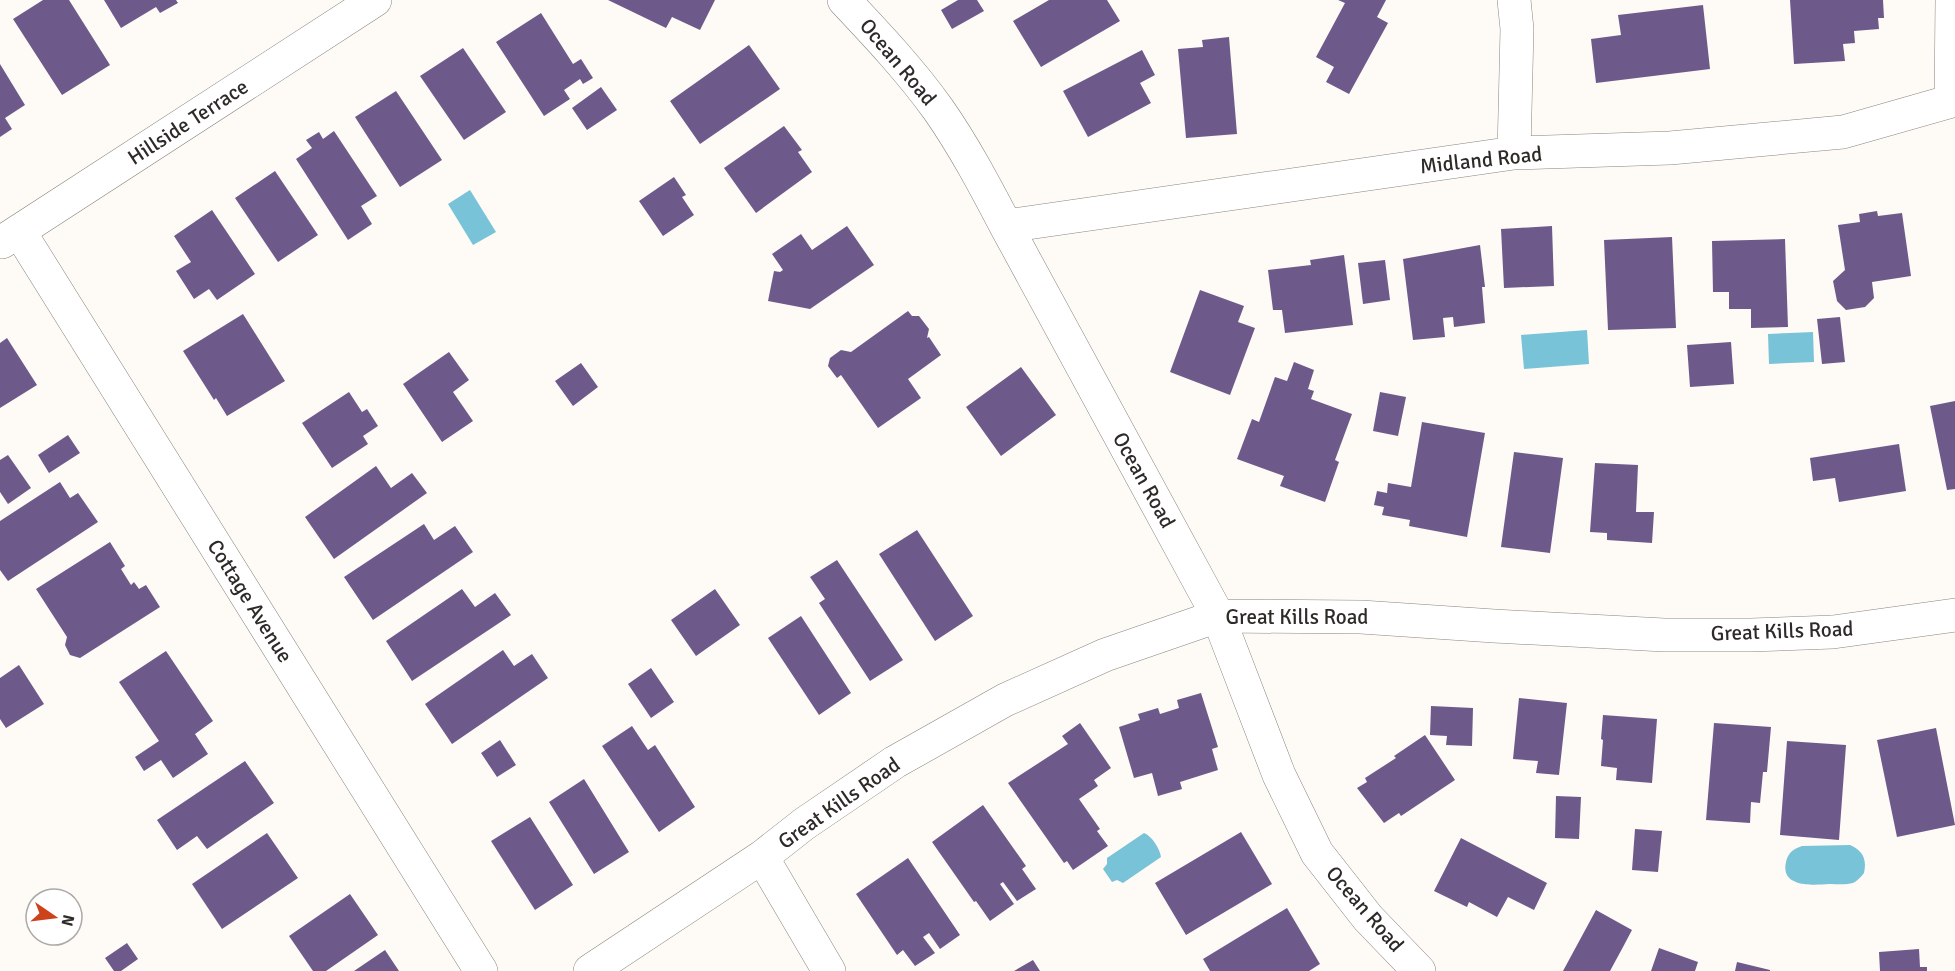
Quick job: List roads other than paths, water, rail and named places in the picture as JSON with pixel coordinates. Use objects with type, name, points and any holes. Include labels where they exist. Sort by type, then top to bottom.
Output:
[{"type":"street","name":"Hillside Terrace","points":[[9,237],[375,0]]},
{"type":"street","name":"Ocean Road","points":[[844,0],[893,52],[938,109],[979,174],[1218,616],[1279,775],[1317,853],[1368,918],[1419,971]]},
{"type":"street","points":[[1514,0],[1517,29],[1514,153]]},
{"type":"street","points":[[1952,0],[1953,101]]},
{"type":"street","name":"Midland Road","points":[[1006,226],[1514,153],[1670,148],[1843,132],[1953,101]]},
{"type":"street","name":"Cottage Avenue","points":[[9,237],[481,971]]},
{"type":"street","name":"Great Kills Road","points":[[591,971],[762,857],[804,824],[895,762],[1005,700],[1105,655],[1218,616],[1361,616],[1494,626],[1664,634],[1751,635],[1833,632],[1955,615]]},
{"type":"street","points":[[762,857],[829,971]]},
{"type":"water","points":[[470,190],[496,232],[473,245],[448,204]]},
{"type":"water","points":[[1587,330],[1589,364],[1524,369],[1521,335]]},
{"type":"water","points":[[1813,332],[1814,362],[1769,364],[1768,334]]},
{"type":"water","points":[[1144,833],[1155,843],[1161,857],[1123,883],[1117,880],[1112,882],[1103,869],[1107,864],[1107,858]]},
{"type":"water","points":[[1850,845],[1861,853],[1865,864],[1864,873],[1853,883],[1807,884],[1793,881],[1788,877],[1786,862],[1796,849],[1802,846]]}]
